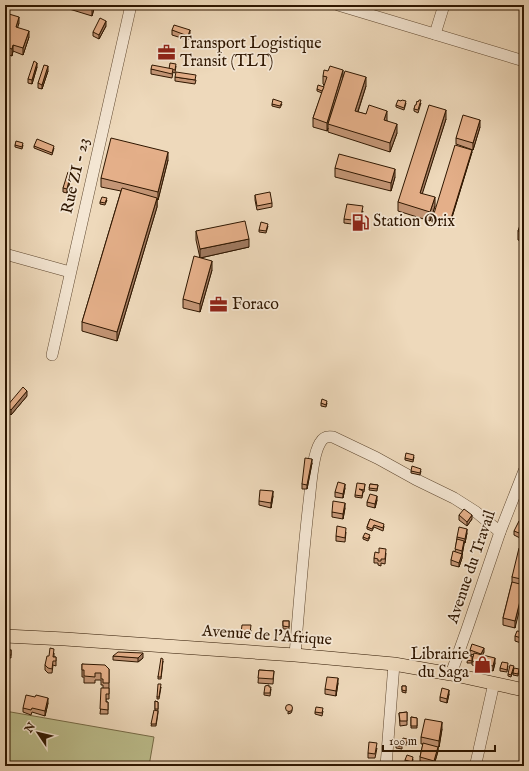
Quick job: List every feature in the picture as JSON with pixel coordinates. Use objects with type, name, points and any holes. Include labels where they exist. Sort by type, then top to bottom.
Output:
[{"type":"main road","name":"Avenue de l'Afrique","points":[[5,636],[295,655],[394,664],[451,674],[524,690]]},
{"type":"street","name":"Rue ZI - 23","points":[[52,355],[131,5]]},
{"type":"street","points":[[338,5],[524,61]]},
{"type":"street","points":[[435,34],[444,5]]},
{"type":"street","points":[[5,254],[70,272]]},
{"type":"street","points":[[295,655],[300,587],[312,474],[316,453],[319,444],[323,439],[328,436],[333,437],[454,498],[476,512],[500,532]]},
{"type":"street","name":"Avenue du Travail","points":[[451,674],[500,532],[524,471]]},
{"type":"street","points":[[386,766],[394,664]]},
{"type":"street","points":[[478,766],[476,763],[494,683]]},
{"type":"green space","points":[[5,711],[154,737],[149,766],[5,766]]},
{"type":"building","points":[[77,5],[93,5],[92,9]]},
{"type":"building","points":[[9,14],[19,17],[16,27],[29,31],[23,48],[13,45],[12,49],[5,47],[5,29]]},
{"type":"building","points":[[100,18],[106,21],[99,35],[93,32]]},
{"type":"building","points":[[174,25],[190,30],[188,36],[172,30]]},
{"type":"building","points":[[34,61],[37,63],[32,80],[28,79]]},
{"type":"building","points":[[170,63],[176,64],[175,70],[169,69]]},
{"type":"building","points":[[44,65],[48,66],[42,85],[38,83]]},
{"type":"building","points":[[152,65],[173,69],[172,74],[151,69]]},
{"type":"building","points":[[330,66],[343,70],[327,123],[313,118],[327,77],[323,76],[324,70],[328,71]]},
{"type":"building","points":[[345,71],[366,77],[355,111],[366,114],[369,105],[387,111],[384,120],[397,124],[390,143],[328,124]]},
{"type":"building","points":[[176,72],[196,75],[195,80],[175,77]]},
{"type":"building","points":[[318,85],[324,87],[322,91],[317,89]]},
{"type":"building","points":[[273,99],[282,102],[280,106],[272,104]]},
{"type":"building","points":[[398,100],[406,101],[404,108],[396,105]]},
{"type":"building","points":[[421,100],[418,110],[414,109],[417,101],[418,102]]},
{"type":"building","points":[[429,105],[446,110],[420,193],[435,197],[430,212],[398,202]]},
{"type":"building","points":[[463,115],[480,120],[473,143],[456,138]]},
{"type":"building","points":[[111,138],[168,152],[158,192],[101,178]]},
{"type":"building","points":[[37,139],[54,146],[52,153],[34,146]]},
{"type":"building","points":[[16,141],[23,143],[22,147],[15,145]]},
{"type":"building","points":[[455,145],[472,150],[449,225],[432,220]]},
{"type":"building","points":[[339,154],[395,169],[391,183],[335,168]]},
{"type":"building","points":[[68,172],[71,172],[67,189],[63,188]]},
{"type":"building","points":[[122,188],[157,198],[117,332],[82,322]]},
{"type":"building","points":[[270,192],[272,203],[257,206],[255,195]]},
{"type":"building","points":[[102,197],[107,198],[105,203],[100,202]]},
{"type":"building","points":[[347,204],[363,206],[361,216],[353,215],[352,220],[344,219]]},
{"type":"building","points":[[522,219],[524,220],[524,233],[518,231]]},
{"type":"building","points":[[245,221],[249,239],[200,249],[196,231]]},
{"type":"building","points":[[261,222],[268,224],[266,231],[259,230]]},
{"type":"building","points":[[194,256],[212,261],[200,304],[183,299]]},
{"type":"building","points":[[23,387],[27,391],[11,410],[7,406]]},
{"type":"building","points":[[322,399],[327,401],[326,405],[321,403]]},
{"type":"building","points":[[406,453],[414,455],[413,460],[405,458]]},
{"type":"building","points":[[305,458],[312,459],[307,485],[302,484]]},
{"type":"building","points":[[412,466],[421,469],[420,473],[411,471]]},
{"type":"building","points":[[338,482],[345,484],[343,494],[335,492]]},
{"type":"building","points":[[357,483],[365,484],[364,490],[359,489],[363,491],[362,496],[355,495]]},
{"type":"building","points":[[370,484],[378,485],[377,489],[369,488]]},
{"type":"building","points":[[260,490],[273,491],[271,503],[259,501]]},
{"type":"building","points":[[370,494],[377,496],[375,504],[367,502]]},
{"type":"building","points":[[333,501],[345,503],[343,514],[332,512]]},
{"type":"building","points":[[464,509],[472,515],[467,522],[459,515]]},
{"type":"building","points":[[370,519],[384,524],[383,528],[374,525],[372,529],[367,527]]},
{"type":"building","points":[[519,521],[524,523],[524,535],[514,531]]},
{"type":"building","points":[[337,526],[346,528],[345,538],[336,536]]},
{"type":"building","points":[[459,527],[467,529],[465,539],[457,537]]},
{"type":"building","points":[[365,533],[370,535],[368,539],[363,537]]},
{"type":"building","points":[[457,539],[464,541],[462,551],[455,549]]},
{"type":"building","points":[[379,548],[386,549],[385,559],[381,559],[381,561],[374,558],[375,552],[379,553]]},
{"type":"building","points":[[519,548],[524,550],[524,565],[521,579],[512,577]]},
{"type":"building","points":[[453,551],[462,554],[459,563],[451,560]]},
{"type":"building","points":[[512,582],[524,585],[515,621],[503,618]]},
{"type":"building","points":[[283,621],[289,621],[289,627],[283,626]]},
{"type":"building","points":[[242,625],[251,625],[250,634],[241,633]]},
{"type":"building","points":[[517,631],[524,632],[524,638],[515,636]]},
{"type":"building","points":[[472,644],[484,648],[481,654],[470,650]]},
{"type":"building","points":[[50,648],[54,649],[53,657],[56,657],[56,661],[53,661],[52,669],[45,665],[47,656],[49,656]]},
{"type":"building","points":[[5,650],[11,650],[11,655],[5,655]]},
{"type":"building","points":[[118,652],[143,653],[138,658],[113,656]]},
{"type":"building","points":[[474,653],[495,658],[493,666],[472,661]]},
{"type":"building","points":[[468,656],[472,656],[472,661],[467,660]]},
{"type":"building","points":[[161,658],[163,659],[161,677],[158,677]]},
{"type":"building","points":[[502,662],[508,663],[507,670],[500,668]]},
{"type":"building","points":[[82,664],[105,665],[109,669],[109,683],[103,683],[101,673],[95,673],[95,677],[84,676]]},
{"type":"building","points":[[510,665],[514,666],[511,675],[508,674]]},
{"type":"building","points":[[514,668],[519,669],[518,674],[513,673]]},
{"type":"building","points":[[259,670],[274,671],[273,679],[258,678]]},
{"type":"building","points":[[327,677],[338,678],[336,691],[325,689]]},
{"type":"building","points":[[158,684],[161,684],[159,697],[157,697]]},
{"type":"building","points":[[269,685],[269,687],[271,687],[270,693],[264,693],[265,686]]},
{"type":"building","points":[[402,686],[406,686],[406,691],[402,690]]},
{"type":"building","points":[[101,688],[109,688],[109,694],[106,694],[108,710],[100,709]]},
{"type":"building","points":[[442,688],[449,690],[447,699],[440,697]]},
{"type":"building","points":[[26,695],[35,697],[36,695],[48,698],[45,711],[32,708],[31,710],[23,708]]},
{"type":"building","points":[[155,701],[158,702],[158,709],[155,709]]},
{"type":"building","points":[[289,705],[292,708],[289,711],[286,708]]},
{"type":"building","points":[[316,707],[323,708],[322,713],[315,712]]},
{"type":"building","points":[[154,710],[158,711],[156,724],[151,724]]},
{"type":"building","points":[[407,712],[407,721],[400,721],[399,713]]},
{"type":"building","points":[[411,717],[417,718],[417,726],[411,726]]},
{"type":"building","points":[[425,719],[442,722],[439,741],[421,737]]},
{"type":"building","points":[[403,738],[407,739],[407,743],[402,742]]},
{"type":"building","points":[[396,741],[402,742],[402,746],[396,746]]},
{"type":"building","points":[[369,742],[377,743],[375,754],[368,753]]},
{"type":"building","points":[[423,743],[438,747],[434,761],[420,757]]},
{"type":"building","points":[[407,755],[413,757],[412,762],[405,760]]},
{"type":"place","name":"Transport Logistique Transit (TLT)","points":[[167,53]]},
{"type":"place","name":"Station Orix","points":[[360,222]]},
{"type":"place","name":"Foraco","points":[[219,305]]},
{"type":"place","name":"Librairie du Saga","points":[[482,664]]}]
